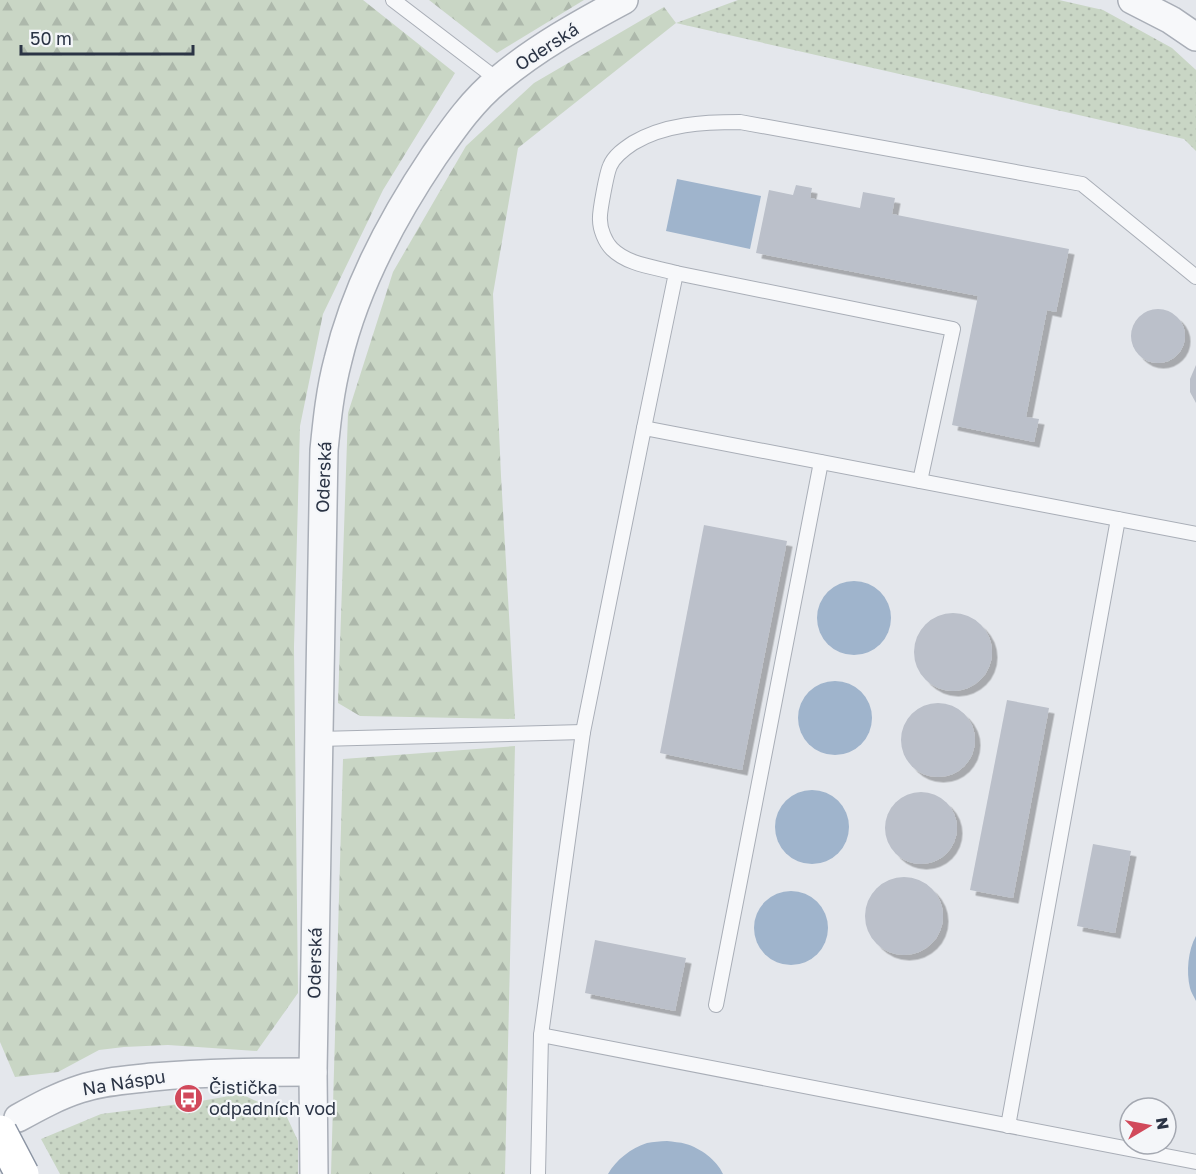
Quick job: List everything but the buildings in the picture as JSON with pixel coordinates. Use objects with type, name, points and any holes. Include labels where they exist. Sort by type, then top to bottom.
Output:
[{"type":"highway","points":[[9,1125],[22,1174]]},
{"type":"street","name":"Oderská","points":[[314,1072],[324,450],[331,391],[338,360],[347,329],[370,270],[399,213],[414,186],[462,118],[498,80],[570,30],[624,0]]},
{"type":"street","points":[[1132,0],[1171,20],[1196,37]]},
{"type":"street","name":"Na Náspu","points":[[9,1125],[69,1092],[113,1081],[228,1072],[314,1072]]},
{"type":"street","points":[[314,1072],[314,1174]]},
{"type":"lane","points":[[393,0],[498,80]]},
{"type":"lane","points":[[920,481],[953,329],[676,273],[623,258],[605,239],[600,220],[609,167],[614,158],[634,143],[670,128],[693,124],[740,122],[1082,184],[1196,277]]},
{"type":"lane","points":[[538,1174],[541,1035],[583,732],[676,273]]},
{"type":"lane","points":[[644,428],[1196,534]]},
{"type":"lane","points":[[716,1005],[820,462]]},
{"type":"lane","points":[[1008,1125],[1118,519]]},
{"type":"lane","points":[[319,739],[583,732]]},
{"type":"lane","points":[[541,1035],[1196,1162]]},
{"type":"green space","points":[[0,0],[363,0],[455,73],[383,190],[323,314],[300,426],[294,647],[298,993],[257,1051],[168,1045],[124,1047],[99,1050],[58,1072],[15,1077],[0,1042]]},
{"type":"green space","points":[[429,0],[584,0],[497,53]]},
{"type":"green space","points":[[738,0],[1059,0],[1103,10],[1172,48],[1196,70],[1196,151],[1184,139],[676,23]]},
{"type":"green space","points":[[664,7],[676,23],[518,148],[493,294],[515,719],[360,716],[338,703],[348,413],[393,272],[466,146],[534,83]]},
{"type":"green space","points":[[515,746],[505,1174],[331,1174],[343,759]]},
{"type":"green space","points":[[241,1094],[286,1115],[298,1141],[298,1174],[60,1174],[41,1139],[101,1114]]},
{"type":"water","points":[[677,179],[761,196],[750,249],[666,231]]},
{"type":"water","points":[[854,581],[868,584],[880,592],[888,604],[891,618],[888,632],[880,644],[868,652],[854,655],[840,652],[828,644],[820,632],[817,618],[820,604],[828,592],[840,584]]},
{"type":"water","points":[[835,681],[849,684],[861,692],[869,704],[872,718],[869,732],[861,744],[849,752],[835,755],[821,752],[809,744],[801,732],[798,718],[801,704],[809,692],[821,684]]},
{"type":"water","points":[[812,790],[826,793],[838,801],[846,813],[849,827],[846,841],[838,853],[826,861],[812,864],[798,861],[786,853],[778,841],[775,827],[778,813],[786,801],[798,793]]},
{"type":"water","points":[[791,891],[805,894],[817,902],[825,914],[828,928],[825,942],[817,954],[805,962],[791,965],[777,962],[765,954],[757,942],[754,928],[757,914],[765,902],[777,894]]},
{"type":"water","points":[[1196,936],[1196,1001],[1190,988],[1188,968],[1191,948]]},
{"type":"water","points":[[667,1141],[697,1148],[717,1164],[723,1174],[608,1174],[620,1159],[635,1148],[647,1143]]},
{"type":"place","name":"Čistička odpadních vod","points":[[188,1098]]}]
